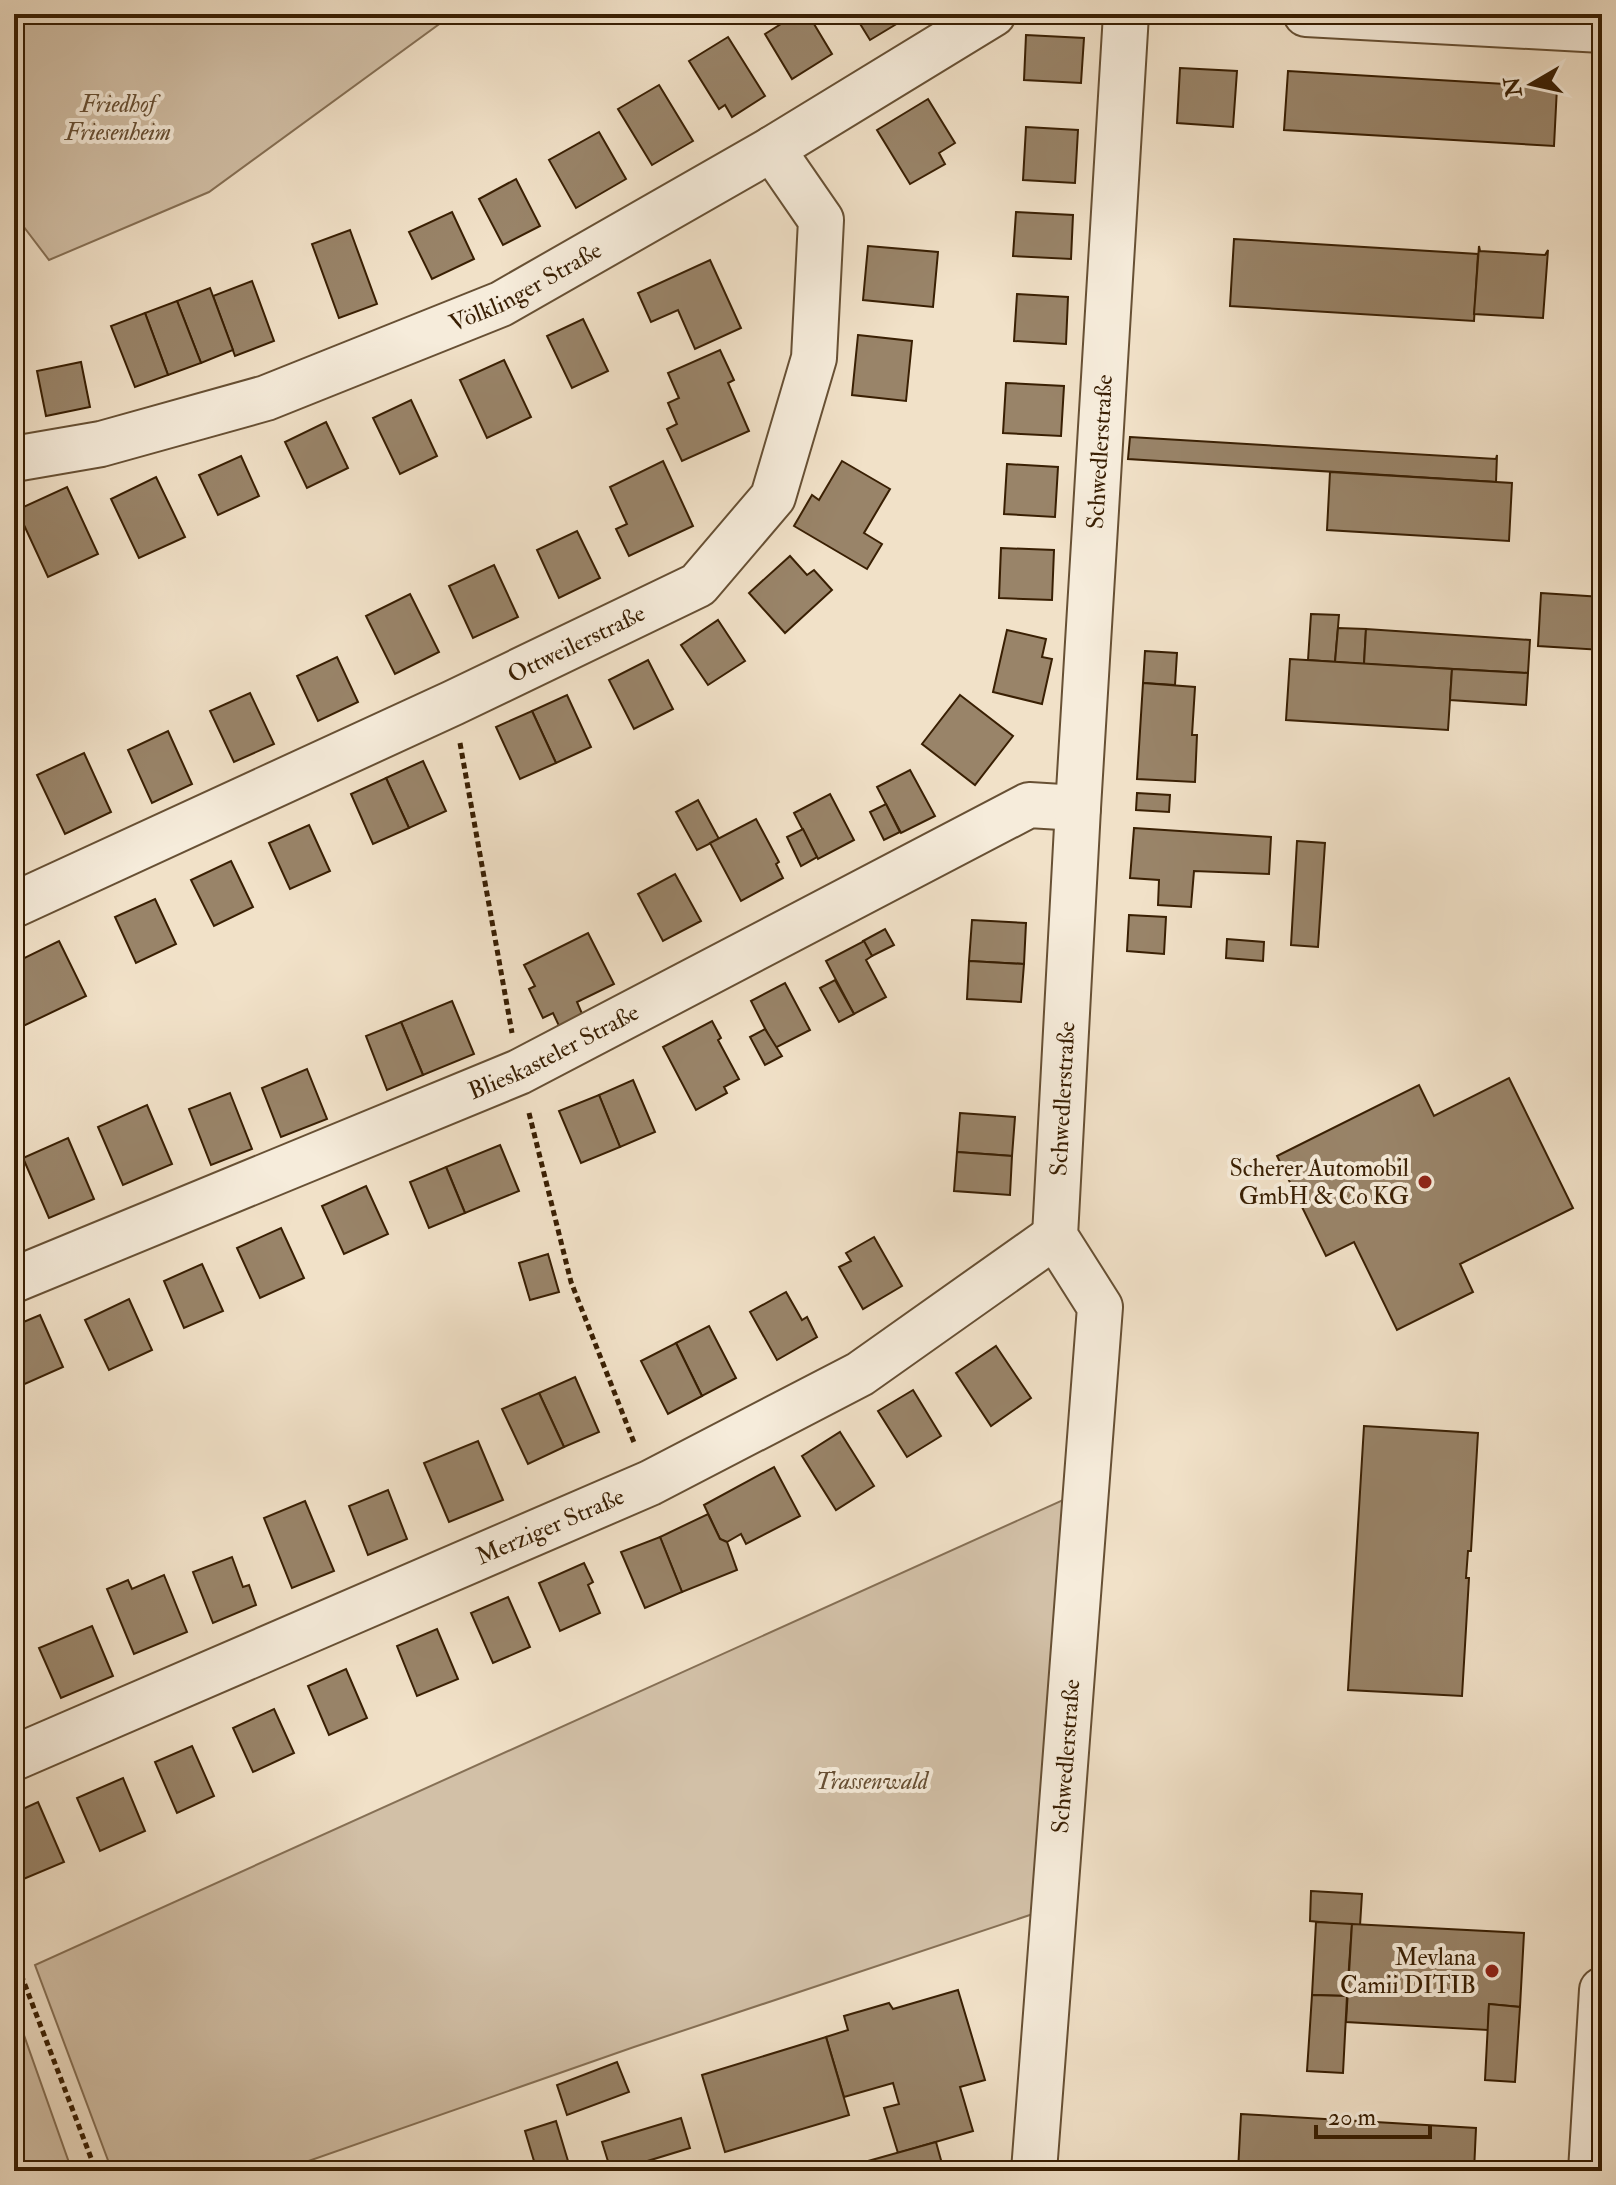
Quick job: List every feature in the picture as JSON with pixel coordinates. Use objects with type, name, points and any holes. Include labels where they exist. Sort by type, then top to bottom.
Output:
[{"type":"street","name":"Völklinger Straße","points":[[14,459],[101,444],[266,398],[486,310],[772,149],[993,14]]},
{"type":"street","name":"Schwedlerstraße","points":[[1034,2171],[1100,1307],[1055,1236],[1126,14]]},
{"type":"street","points":[[1306,14],[1602,30]]},
{"type":"street","name":"Ottweilerstraße","points":[[14,905],[439,710],[698,585],[773,497],[814,358],[821,220],[772,149]]},
{"type":"street","name":"Blieskasteler Straße","points":[[14,1280],[519,1072],[1029,805],[1078,808]]},
{"type":"street","name":"Merziger Straße","points":[[14,1758],[650,1483],[860,1374],[1055,1236]]},
{"type":"street","points":[[1591,2171],[1602,1990]]},
{"type":"path","points":[[14,1956],[96,2171]]},
{"type":"green space","name":"Friedhof Friesenheim","points":[[14,14],[453,14],[209,192],[49,260],[14,214]]},
{"type":"green space","name":"Trassenwald","points":[[1063,1500],[1042,1911],[634,2047],[280,2171],[112,2171],[35,1965]]},
{"type":"green space","points":[[14,2007],[72,2171],[14,2171]]},
{"type":"building","points":[[797,14],[808,14],[832,54],[792,79],[765,34]]},
{"type":"building","points":[[854,14],[913,14],[870,40]]},
{"type":"building","points":[[1026,35],[1084,38],[1081,83],[1024,80]]},
{"type":"building","points":[[728,37],[765,96],[732,117],[725,105],[719,109],[689,61]]},
{"type":"building","points":[[1180,68],[1237,71],[1233,127],[1177,123]]},
{"type":"building","points":[[1288,71],[1557,87],[1554,146],[1284,130]]},
{"type":"building","points":[[659,85],[693,141],[652,165],[618,109]]},
{"type":"building","points":[[928,99],[955,143],[939,153],[945,164],[910,184],[877,130]]},
{"type":"building","points":[[1026,127],[1078,130],[1075,183],[1023,180]]},
{"type":"building","points":[[599,132],[626,179],[576,208],[549,160]]},
{"type":"building","points":[[516,179],[540,226],[503,245],[479,199]]},
{"type":"building","points":[[452,212],[474,259],[432,279],[409,232]]},
{"type":"building","points":[[1016,212],[1073,215],[1071,259],[1013,256]]},
{"type":"building","points":[[350,230],[377,304],[339,318],[312,244]]},
{"type":"building","points":[[1234,239],[1478,254],[1474,321],[1230,306]]},
{"type":"building","points":[[868,246],[938,252],[933,307],[863,300]]},
{"type":"building","points":[[1479,246],[1480,251],[1545,255],[1548,250],[1543,318],[1474,314]]},
{"type":"building","points":[[710,260],[741,328],[695,349],[678,310],[651,322],[638,293]]},
{"type":"building","points":[[252,281],[274,341],[235,356],[213,296]]},
{"type":"building","points":[[210,288],[233,350],[201,363],[177,301]]},
{"type":"building","points":[[1017,294],[1068,297],[1066,344],[1014,341]]},
{"type":"building","points":[[177,301],[201,363],[168,375],[145,313]]},
{"type":"building","points":[[145,313],[168,375],[135,387],[111,326]]},
{"type":"building","points":[[583,319],[608,371],[572,388],[547,336]]},
{"type":"building","points":[[858,335],[912,341],[906,401],[852,395]]},
{"type":"building","points":[[720,350],[734,380],[728,383],[749,431],[682,461],[667,429],[677,424],[668,403],[679,398],[668,373]]},
{"type":"building","points":[[504,360],[531,417],[487,438],[460,380]]},
{"type":"building","points":[[81,362],[90,407],[46,416],[37,371]]},
{"type":"building","points":[[1006,383],[1064,386],[1061,436],[1003,433]]},
{"type":"building","points":[[411,400],[437,456],[400,474],[373,418]]},
{"type":"building","points":[[326,422],[348,468],[307,488],[285,442]]},
{"type":"building","points":[[1130,437],[1496,459],[1497,455],[1496,482],[1128,459]]},
{"type":"building","points":[[241,456],[259,496],[218,515],[199,475]]},
{"type":"building","points":[[663,461],[693,526],[629,556],[616,529],[627,524],[610,487]]},
{"type":"building","points":[[842,461],[890,489],[864,533],[882,544],[867,569],[794,526],[812,495],[819,500]]},
{"type":"building","points":[[1007,464],[1058,467],[1055,517],[1004,514]]},
{"type":"building","points":[[1330,472],[1512,483],[1509,541],[1327,530]]},
{"type":"building","points":[[156,477],[185,537],[139,558],[111,499]]},
{"type":"building","points":[[67,487],[98,554],[48,577],[17,510]]},
{"type":"building","points":[[577,531],[600,578],[559,598],[537,550]]},
{"type":"building","points":[[1001,548],[1054,550],[1052,600],[999,598]]},
{"type":"building","points":[[790,556],[807,575],[814,570],[832,590],[785,633],[749,593]]},
{"type":"building","points":[[494,565],[518,617],[473,638],[449,586]]},
{"type":"building","points":[[1541,593],[1602,597],[1602,650],[1538,646]]},
{"type":"building","points":[[410,594],[439,652],[395,674],[366,616]]},
{"type":"building","points":[[1311,614],[1339,615],[1335,662],[1308,660]]},
{"type":"building","points":[[718,620],[745,661],[708,685],[681,645]]},
{"type":"building","points":[[1338,628],[1366,629],[1364,664],[1335,662]]},
{"type":"building","points":[[1366,629],[1530,640],[1528,673],[1364,664]]},
{"type":"building","points":[[1007,630],[1046,639],[1042,657],[1052,659],[1042,704],[993,692]]},
{"type":"building","points":[[1145,651],[1177,653],[1175,685],[1143,683]]},
{"type":"building","points":[[337,657],[358,702],[318,721],[297,676]]},
{"type":"building","points":[[1290,659],[1452,669],[1448,730],[1286,720]]},
{"type":"building","points":[[648,660],[673,709],[634,729],[609,680]]},
{"type":"building","points":[[1452,669],[1528,673],[1526,705],[1450,700]]},
{"type":"building","points":[[1143,683],[1195,687],[1192,735],[1197,735],[1195,782],[1137,779]]},
{"type":"building","points":[[250,693],[274,744],[234,762],[210,711]]},
{"type":"building","points":[[567,695],[591,747],[556,763],[532,711]]},
{"type":"building","points":[[960,695],[1013,736],[975,785],[922,744]]},
{"type":"building","points":[[532,711],[556,763],[520,779],[496,727]]},
{"type":"building","points":[[168,731],[192,784],[152,803],[128,750]]},
{"type":"building","points":[[84,753],[111,812],[65,834],[37,775]]},
{"type":"building","points":[[423,761],[446,811],[409,828],[386,778]]},
{"type":"building","points":[[910,770],[935,816],[901,833],[877,787]]},
{"type":"building","points":[[386,778],[409,828],[373,844],[351,794]]},
{"type":"building","points":[[1137,793],[1170,795],[1169,812],[1136,810]]},
{"type":"building","points":[[830,794],[854,840],[818,859],[794,813]]},
{"type":"building","points":[[698,800],[719,839],[697,850],[676,812]]},
{"type":"building","points":[[14,804],[21,818],[14,821]]},
{"type":"building","points":[[886,804],[900,832],[884,840],[870,812]]},
{"type":"building","points":[[756,819],[779,862],[776,864],[783,878],[741,901],[710,843]]},
{"type":"building","points":[[309,825],[330,871],[290,889],[269,843]]},
{"type":"building","points":[[1134,828],[1271,837],[1269,874],[1194,871],[1191,907],[1158,905],[1159,880],[1130,878]]},
{"type":"building","points":[[803,829],[817,857],[801,866],[787,837]]},
{"type":"building","points":[[1297,841],[1325,843],[1318,947],[1291,945]]},
{"type":"building","points":[[231,861],[253,907],[214,926],[191,880]]},
{"type":"building","points":[[675,874],[701,921],[663,941],[638,894]]},
{"type":"building","points":[[155,899],[176,944],[136,963],[115,917]]},
{"type":"building","points":[[1129,915],[1166,917],[1164,954],[1127,951]]},
{"type":"building","points":[[972,920],[1026,923],[1024,964],[969,961]]},
{"type":"building","points":[[885,929],[894,945],[872,956],[863,941]]},
{"type":"building","points":[[588,933],[614,984],[577,1002],[583,1016],[560,1028],[553,1013],[543,1018],[529,989],[535,986],[524,965]]},
{"type":"building","points":[[1227,939],[1264,942],[1263,961],[1226,958]]},
{"type":"building","points":[[59,941],[86,996],[17,1029],[14,1022],[14,963]]},
{"type":"building","points":[[864,941],[872,956],[866,960],[886,997],[854,1014],[826,961]]},
{"type":"building","points":[[969,961],[1024,964],[1021,1002],[967,999]]},
{"type":"building","points":[[835,980],[854,1014],[839,1022],[820,988]]},
{"type":"building","points":[[785,983],[810,1030],[775,1048],[751,1001]]},
{"type":"building","points":[[452,1001],[474,1054],[423,1075],[401,1022]]},
{"type":"building","points":[[712,1021],[721,1038],[718,1040],[739,1079],[724,1087],[727,1093],[696,1110],[663,1047]]},
{"type":"building","points":[[401,1022],[423,1075],[387,1090],[366,1036]]},
{"type":"building","points":[[765,1029],[782,1056],[765,1065],[750,1037]]},
{"type":"building","points":[[307,1069],[327,1119],[281,1137],[262,1088]]},
{"type":"building","name":"Scherer Automobil GmbH & Co KG","points":[[1509,1078],[1573,1208],[1460,1264],[1473,1292],[1397,1330],[1354,1242],[1326,1256],[1277,1156],[1419,1085],[1434,1116]]},
{"type":"building","points":[[633,1080],[655,1132],[620,1147],[599,1095]]},
{"type":"building","points":[[230,1093],[252,1149],[211,1165],[189,1109]]},
{"type":"building","points":[[599,1095],[620,1147],[581,1163],[559,1111]]},
{"type":"building","points":[[147,1105],[172,1164],[123,1185],[98,1127]]},
{"type":"building","points":[[960,1113],[1015,1117],[1012,1156],[957,1152]]},
{"type":"building","points":[[68,1138],[94,1199],[49,1218],[23,1158]]},
{"type":"building","points":[[500,1145],[519,1191],[465,1213],[446,1167]]},
{"type":"building","points":[[957,1152],[1012,1156],[1010,1195],[954,1191]]},
{"type":"building","points":[[446,1167],[465,1213],[429,1228],[410,1182]]},
{"type":"building","points":[[366,1186],[388,1234],[344,1254],[322,1206]]},
{"type":"building","points":[[281,1228],[304,1278],[260,1298],[237,1248]]},
{"type":"building","points":[[874,1237],[902,1286],[863,1309],[839,1267],[851,1261],[846,1253]]},
{"type":"building","points":[[548,1254],[559,1292],[530,1300],[519,1263]]},
{"type":"building","points":[[202,1264],[223,1311],[184,1328],[164,1281]]},
{"type":"building","points":[[786,1292],[802,1320],[807,1317],[817,1337],[777,1360],[750,1312]]},
{"type":"building","points":[[129,1299],[152,1350],[109,1370],[85,1320]]},
{"type":"building","points":[[40,1315],[63,1367],[18,1387],[14,1377],[14,1326]]},
{"type":"building","points":[[709,1326],[736,1378],[702,1396],[676,1343]]},
{"type":"building","points":[[676,1343],[702,1396],[668,1414],[641,1361]]},
{"type":"building","points":[[996,1346],[1031,1398],[991,1426],[956,1373]]},
{"type":"building","points":[[575,1377],[599,1432],[564,1447],[539,1393]]},
{"type":"building","points":[[913,1390],[941,1436],[907,1457],[878,1411]]},
{"type":"building","points":[[539,1393],[564,1447],[528,1464],[502,1409]]},
{"type":"building","points":[[1364,1426],[1478,1433],[1471,1551],[1468,1551],[1466,1578],[1469,1578],[1462,1696],[1348,1690]]},
{"type":"building","points":[[840,1432],[874,1486],[836,1510],[802,1456]]},
{"type":"building","points":[[478,1441],[503,1500],[449,1522],[424,1463]]},
{"type":"building","points":[[774,1467],[800,1516],[746,1544],[741,1534],[727,1542],[720,1539],[704,1505]]},
{"type":"building","points":[[388,1490],[407,1539],[368,1555],[349,1506]]},
{"type":"building","points":[[305,1501],[334,1571],[292,1588],[264,1518]]},
{"type":"building","points":[[708,1514],[720,1539],[727,1542],[737,1570],[682,1592],[660,1537]]},
{"type":"building","points":[[660,1537],[682,1592],[645,1608],[621,1552]]},
{"type":"building","points":[[232,1557],[243,1587],[249,1585],[256,1605],[213,1623],[193,1572]]},
{"type":"building","points":[[584,1563],[593,1582],[588,1585],[600,1613],[560,1631],[539,1583]]},
{"type":"building","points":[[164,1575],[187,1632],[134,1654],[107,1589],[128,1580],[132,1589]]},
{"type":"building","points":[[508,1597],[530,1647],[493,1663],[471,1613]]},
{"type":"building","points":[[92,1626],[113,1676],[61,1698],[39,1648]]},
{"type":"building","points":[[437,1629],[458,1679],[417,1696],[397,1646]]},
{"type":"building","points":[[346,1669],[367,1718],[329,1735],[308,1686]]},
{"type":"building","points":[[274,1709],[294,1753],[253,1772],[233,1728]]},
{"type":"building","points":[[192,1746],[214,1796],[177,1813],[155,1762]]},
{"type":"building","points":[[123,1778],[145,1831],[100,1851],[77,1798]]},
{"type":"building","points":[[38,1802],[64,1862],[14,1883],[14,1813]]},
{"type":"building","points":[[1311,1891],[1362,1894],[1360,1926],[1310,1921]]},
{"type":"building","points":[[1316,1922],[1352,1924],[1347,1996],[1312,1995]]},
{"type":"building","points":[[1352,1924],[1524,1933],[1520,2007],[1489,2004],[1488,2030],[1346,2022]]},
{"type":"building","points":[[958,1990],[985,2080],[960,2087],[973,2131],[898,2153],[884,2108],[899,2104],[893,2083],[844,2097],[826,2037],[848,2030],[844,2016],[889,2003],[893,2009]]},
{"type":"building","points":[[1312,1995],[1347,1996],[1343,2073],[1307,2071]]},
{"type":"building","points":[[1489,2004],[1520,2007],[1515,2082],[1485,2080]]},
{"type":"building","points":[[826,2037],[849,2115],[725,2152],[702,2075]]},
{"type":"building","points":[[617,2062],[629,2092],[567,2115],[557,2085]]},
{"type":"building","points":[[1241,2114],[1476,2128],[1474,2171],[1238,2171]]},
{"type":"building","points":[[681,2118],[690,2148],[641,2163],[644,2171],[611,2171],[602,2142]]},
{"type":"building","points":[[556,2121],[571,2171],[537,2171],[525,2131]]},
{"type":"building","points":[[936,2142],[944,2171],[844,2171],[843,2168]]},
{"type":"place","name":"Scherer Automobil GmbH & Co KG","points":[[1425,1182]]},
{"type":"place","name":"Mevlana Camii DITIB","points":[[1492,1971]]}]
